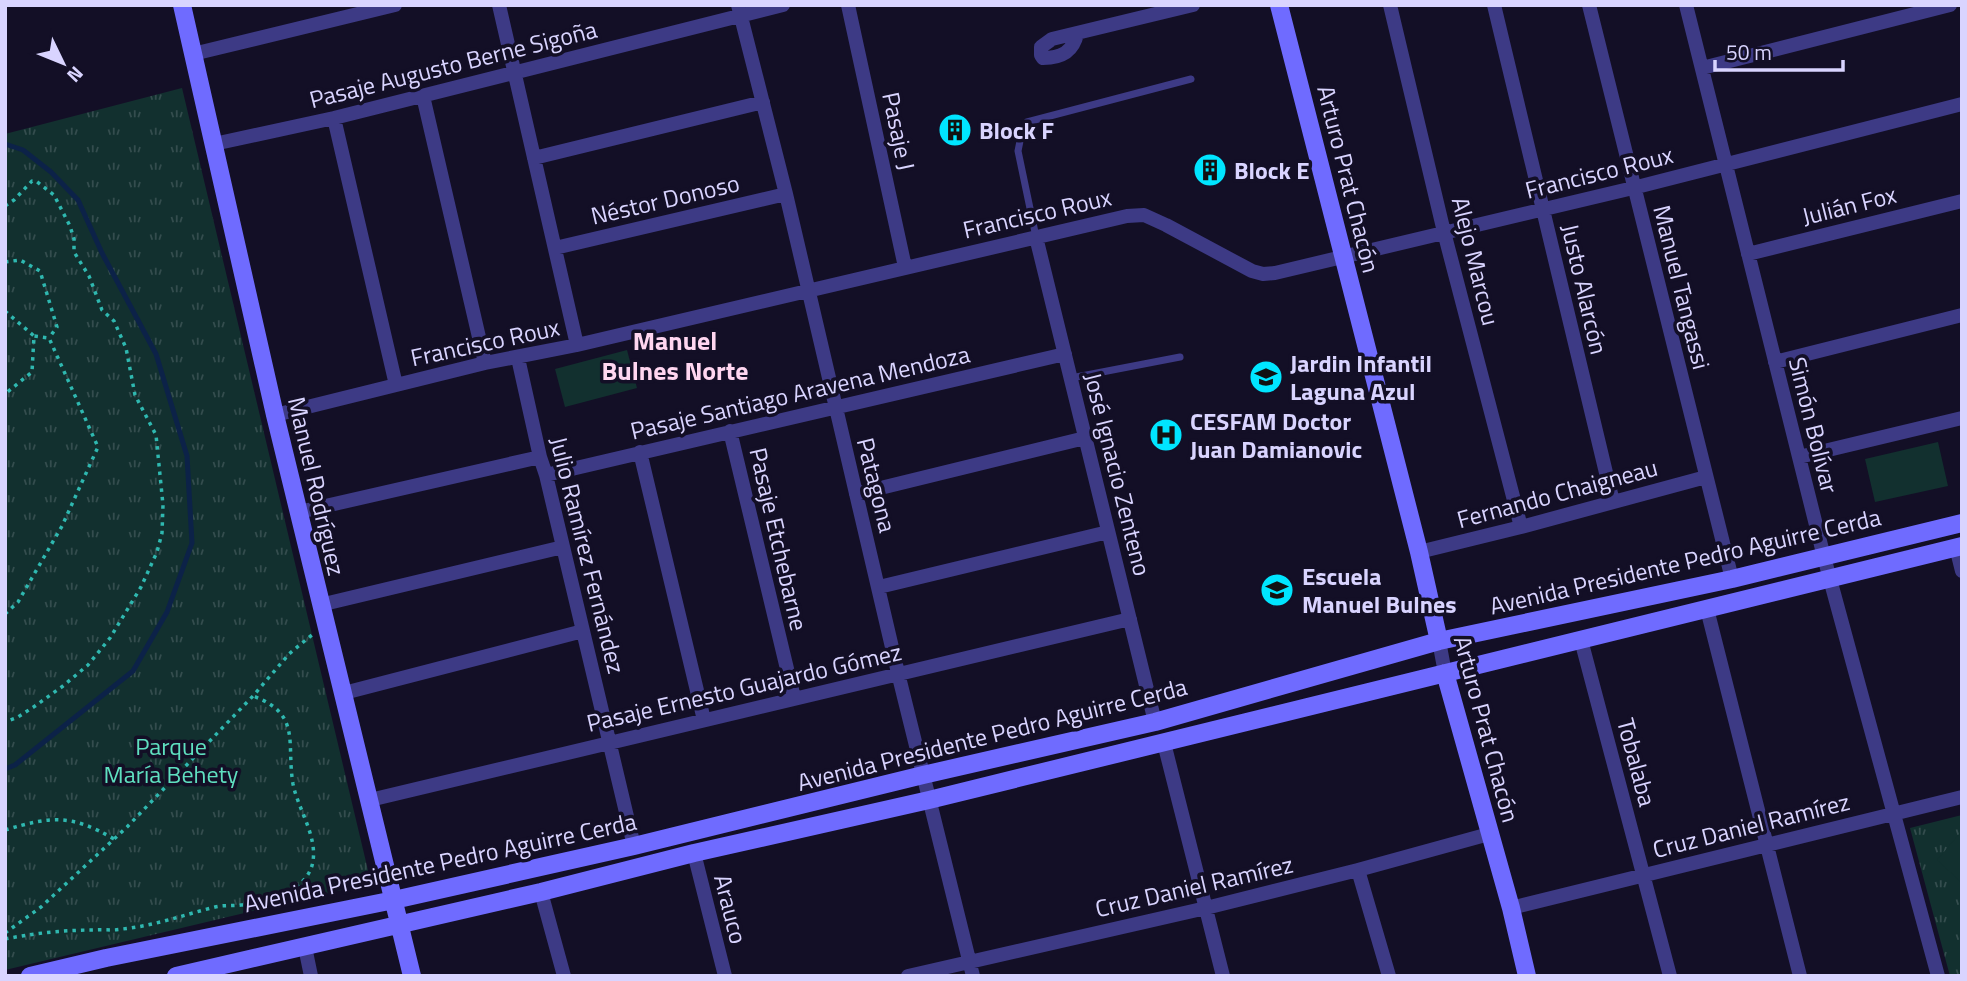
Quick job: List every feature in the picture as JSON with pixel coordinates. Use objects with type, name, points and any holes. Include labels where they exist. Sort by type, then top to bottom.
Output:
[{"type":"main road","name":"Manuel Rodríguez","points":[[182,5],[320,605],[344,693],[412,976]]},
{"type":"main road","name":"Arturo Prat Chacón","points":[[1283,6],[1439,641]]},
{"type":"main road","name":"Avenida Presidente Pedro Aguirre Cerda","points":[[30,976],[394,900],[634,846],[923,775],[1155,722],[1439,641],[1732,579],[1962,523]]},
{"type":"main road","name":"Avenida Presidente Pedro Aguirre Cerda","points":[[176,976],[231,970],[305,947],[694,853],[929,800],[1959,547]]},
{"type":"main road","name":"Arturo Prat Chacón","points":[[1445,673],[1511,908],[1527,976]]},
{"type":"main road","points":[[1155,722],[1164,743]]},
{"type":"street","points":[[193,54],[395,5]]},
{"type":"street","points":[[499,5],[577,345]]},
{"type":"street","name":"Pasaje Augusto Berne Sigoña","points":[[214,144],[334,118],[514,73],[739,11],[783,5]]},
{"type":"street","name":"Pasaje J","points":[[848,5],[905,267]]},
{"type":"street","points":[[1077,34],[1193,5]]},
{"type":"street","name":"Alejo Marcou","points":[[1390,5],[1444,232],[1521,527]]},
{"type":"street","name":"Justo Alarcón","points":[[1494,5],[1613,502]]},
{"type":"street","name":"Manuel Tangassi","points":[[1588,5],[1732,579]]},
{"type":"street","name":"Simón Bolívar","points":[[1686,5],[1824,556],[1938,976]]},
{"type":"street","points":[[1702,68],[1950,5]]},
{"type":"street","name":"Patagona","points":[[739,11],[786,194],[898,673],[973,976]]},
{"type":"street","points":[[423,96],[485,363]]},
{"type":"street","points":[[534,158],[763,102]]},
{"type":"street","name":"Francisco Roux","points":[[275,415],[485,363],[577,345],[1127,216],[1144,215],[1184,233],[1252,271],[1275,273],[1633,188],[1962,104]]},
{"type":"street","points":[[334,118],[396,385]]},
{"type":"street","name":"Néstor Donoso","points":[[555,248],[786,194]]},
{"type":"street","name":"Julián Fox","points":[[1748,254],[1962,201]]},
{"type":"street","name":"José Ignacio Zenteno","points":[[1036,237],[1155,722]]},
{"type":"street","points":[[1775,362],[1962,315]]},
{"type":"street","name":"Pasaje Santiago Aravena Mendoza","points":[[546,475],[1065,354]]},
{"type":"street","name":"Julio Ramírez Fernández","points":[[518,358],[634,846]]},
{"type":"street","points":[[1799,457],[1962,418]]},
{"type":"street","name":"Pasaje Etchebarne","points":[[730,431],[794,698]]},
{"type":"street","points":[[856,494],[1086,438]]},
{"type":"street","points":[[640,452],[704,720]]},
{"type":"street","points":[[299,512],[540,457]]},
{"type":"street","name":"Fernando Chaigneau","points":[[1419,552],[1706,477]]},
{"type":"street","points":[[878,587],[1108,531]]},
{"type":"street","points":[[320,605],[563,547]]},
{"type":"street","points":[[1959,547],[1962,571]]},
{"type":"street","points":[[1707,609],[1800,976]]},
{"type":"street","name":"Pasaje Ernesto Guajardo Gómez","points":[[370,800],[1130,619]]},
{"type":"street","points":[[344,693],[583,631]]},
{"type":"street","name":"Tobalaba","points":[[1581,640],[1670,976]]},
{"type":"street","name":"Arturo Prat Chacón","points":[[1439,641],[1445,673]]},
{"type":"street","points":[[1164,743],[1223,976]]},
{"type":"street","name":"Cruz Daniel Ramírez","points":[[1511,908],[1962,797]]},
{"type":"street","name":"Cruz Daniel Ramírez","points":[[908,976],[1206,908],[1489,834]]},
{"type":"street","name":"Arauco","points":[[694,853],[724,976]]},
{"type":"street","points":[[1358,870],[1389,976]]},
{"type":"street","points":[[541,892],[564,976]]},
{"type":"street","points":[[305,947],[311,976]]},
{"type":"lane","points":[[1036,237],[1018,151],[1022,131],[1027,122],[1191,79]]},
{"type":"lane","points":[[1071,378],[1180,357]]},
{"type":"path","points":[[5,206],[14,201],[32,181],[36,181],[54,195],[70,226],[74,252],[89,276],[102,310],[114,321],[126,348],[135,395],[156,435],[163,505],[162,533],[157,552],[141,587],[110,638],[88,665],[63,686],[18,717],[5,722]]},
{"type":"path","points":[[5,262],[20,260],[40,271],[57,327],[49,338]]},
{"type":"path","points":[[5,312],[34,336],[49,338]]},
{"type":"path","points":[[5,394],[32,372],[34,336]]},
{"type":"path","points":[[5,614],[18,601],[62,526],[98,447],[49,338]]},
{"type":"path","points":[[5,933],[41,907],[114,839],[253,696],[289,654],[325,624]]},
{"type":"path","points":[[5,939],[44,932],[118,930],[154,925],[217,906],[242,905],[285,893],[307,877],[313,861],[313,849],[293,785],[290,733],[283,715],[267,701],[253,696]]},
{"type":"path","points":[[5,830],[49,819],[75,820],[95,827],[114,839]]},
{"type":"green space","name":"Parque María Behety","points":[[182,88],[371,883],[5,970],[5,134]]},
{"type":"green space","points":[[627,350],[637,388],[565,407],[555,369]]},
{"type":"green space","points":[[1938,442],[1948,486],[1875,502],[1865,459]]},
{"type":"green space","points":[[1962,815],[1962,971],[1958,976],[1950,976],[1910,828]]},
{"type":"green space","points":[[1962,833],[1962,883],[1937,860]]},
{"type":"waterway","points":[[5,144],[23,150],[51,172],[78,200],[102,253],[156,354],[187,456],[192,543],[167,612],[133,671],[15,765],[5,769]]},
{"type":"place","name":"Block F","points":[[955,130]]},
{"type":"place","name":"Block E","points":[[1210,170]]},
{"type":"place","name":"Jardin Infantil Laguna Azul","points":[[1266,377]]},
{"type":"place","name":"CESFAM Doctor Juan Damianovic","points":[[1166,435]]},
{"type":"place","name":"Escuela Manuel Bulnes","points":[[1277,590]]},
{"type":"district","name":"Manuel Bulnes Norte","points":[[675,355]]}]
